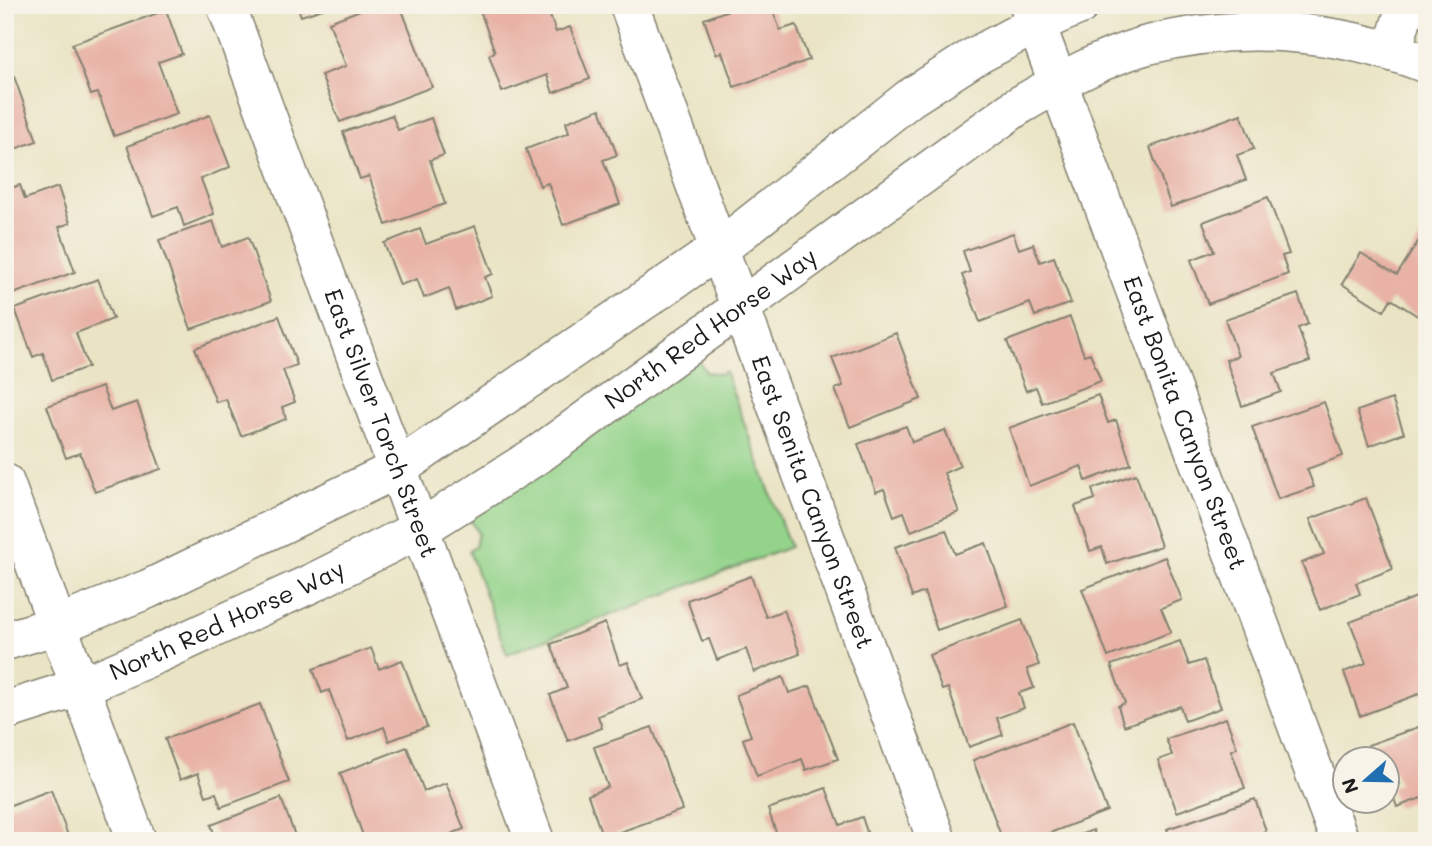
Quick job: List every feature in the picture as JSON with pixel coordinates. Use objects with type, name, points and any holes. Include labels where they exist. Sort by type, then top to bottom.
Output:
[{"type":"street","name":"East Silver Torch Street","points":[[226,5],[535,841]]},
{"type":"street","name":"East Senita Canyon Street","points":[[629,5],[937,841]]},
{"type":"street","points":[[5,641],[58,625],[148,589],[397,469],[719,249],[911,98],[1033,15],[1080,5]]},
{"type":"street","points":[[1406,5],[1409,58]]},
{"type":"street","name":"East Bonita Canyon Street","points":[[1033,15],[1340,841]]},
{"type":"street","name":"North Red Horse Way","points":[[5,711],[80,687],[312,583],[420,529],[539,454],[1015,108],[1058,83],[1107,60],[1144,47],[1239,32],[1279,31],[1314,34],[1409,58]]},
{"type":"street","points":[[5,484],[137,841]]},
{"type":"green space","points":[[696,356],[706,372],[721,374],[725,371],[790,547],[507,654],[469,551],[475,547],[478,533],[468,515]]},
{"type":"building","points":[[297,5],[332,5],[332,6],[301,16]]},
{"type":"building","points":[[373,5],[400,5],[432,87],[340,122],[321,75],[346,66],[329,22]]},
{"type":"building","points":[[478,5],[546,5],[556,32],[570,27],[590,79],[553,93],[547,75],[502,92],[489,55],[495,52]]},
{"type":"building","points":[[742,5],[771,5],[780,30],[796,25],[809,60],[734,87],[722,52],[716,54],[704,19]]},
{"type":"building","points":[[166,10],[182,54],[158,62],[177,114],[114,136],[98,93],[91,95],[72,44]]},
{"type":"building","points":[[11,68],[37,141],[6,152],[11,166],[5,168],[5,70]]},
{"type":"building","points":[[600,109],[617,155],[603,160],[620,204],[563,225],[548,183],[540,186],[526,149],[569,133],[566,122]]},
{"type":"building","points":[[1241,114],[1254,149],[1237,155],[1246,180],[1171,207],[1150,147]]},
{"type":"building","points":[[210,115],[230,167],[201,179],[214,214],[184,226],[178,207],[153,216],[127,146]]},
{"type":"building","points":[[392,115],[398,130],[431,118],[444,155],[430,160],[445,204],[386,225],[369,176],[360,179],[343,132]]},
{"type":"building","points":[[20,185],[25,199],[58,187],[70,223],[59,227],[75,272],[13,294],[5,271],[5,190]]},
{"type":"building","points":[[1268,197],[1289,254],[1282,256],[1288,274],[1208,304],[1191,260],[1214,251],[1203,222]]},
{"type":"building","points":[[213,221],[222,247],[248,237],[271,301],[191,329],[159,240]]},
{"type":"building","points":[[475,226],[493,274],[485,277],[492,296],[456,310],[449,288],[424,298],[417,279],[400,285],[384,243],[420,229],[426,244]]},
{"type":"building","points":[[1013,233],[1019,249],[1033,244],[1040,262],[1054,257],[1071,303],[1035,316],[1030,303],[980,322],[962,275],[970,272],[963,251]]},
{"type":"building","points":[[1421,237],[1427,240],[1427,322],[1391,299],[1384,311],[1342,284],[1361,253],[1397,275]]},
{"type":"building","points":[[98,279],[113,319],[76,333],[88,367],[52,380],[43,353],[33,357],[15,309]]},
{"type":"building","points":[[1298,294],[1308,324],[1298,328],[1310,361],[1274,373],[1281,392],[1242,406],[1226,360],[1238,356],[1225,319]]},
{"type":"building","points":[[279,316],[297,365],[283,370],[295,402],[282,407],[286,419],[241,436],[226,399],[216,402],[195,348]]},
{"type":"building","points":[[1070,317],[1084,355],[1090,353],[1101,381],[1042,403],[1036,387],[1026,391],[1007,341]]},
{"type":"building","points":[[896,333],[921,399],[850,427],[835,389],[843,386],[832,358]]},
{"type":"building","points":[[102,387],[111,411],[137,402],[161,469],[95,492],[80,453],[66,458],[47,406]]},
{"type":"building","points":[[1098,395],[1108,423],[1116,420],[1131,464],[1086,481],[1081,466],[1029,486],[1009,428]]},
{"type":"building","points":[[1392,399],[1404,433],[1369,446],[1357,411]]},
{"type":"building","points":[[1324,402],[1343,456],[1307,469],[1314,487],[1278,499],[1252,427]]},
{"type":"building","points":[[906,426],[912,442],[945,430],[960,466],[944,473],[959,512],[911,531],[904,512],[894,516],[884,489],[876,492],[858,444]]},
{"type":"building","points":[[1136,474],[1161,546],[1107,564],[1102,547],[1090,551],[1075,506],[1095,499],[1092,489]]},
{"type":"building","points":[[1366,498],[1393,569],[1356,583],[1360,594],[1320,610],[1302,563],[1324,554],[1310,519]]},
{"type":"building","points":[[946,530],[955,554],[986,543],[1008,606],[937,630],[924,592],[912,597],[895,547]]},
{"type":"building","points":[[1165,557],[1182,600],[1161,608],[1171,632],[1108,657],[1082,589]]},
{"type":"building","points":[[751,576],[766,617],[784,610],[800,654],[754,672],[746,649],[717,660],[709,639],[702,641],[687,600]]},
{"type":"building","points":[[1419,596],[1427,618],[1427,691],[1360,716],[1344,672],[1366,663],[1350,622]]},
{"type":"building","points":[[1022,620],[1039,665],[1027,669],[1034,688],[1019,693],[1024,708],[997,718],[1003,735],[969,747],[948,688],[942,690],[929,655]]},
{"type":"building","points":[[605,623],[620,665],[628,662],[642,699],[598,716],[602,728],[568,741],[550,695],[567,688],[551,644]]},
{"type":"building","points":[[1180,641],[1189,665],[1204,660],[1221,708],[1185,721],[1180,706],[1124,726],[1118,706],[1125,703],[1111,665]]},
{"type":"building","points":[[371,648],[379,669],[402,660],[427,727],[389,741],[384,727],[348,741],[329,690],[322,693],[313,669]]},
{"type":"building","points":[[783,677],[789,693],[810,686],[838,759],[806,770],[802,759],[757,776],[743,739],[751,736],[736,695]]},
{"type":"building","points":[[260,704],[289,782],[221,807],[216,793],[206,796],[198,773],[180,780],[165,739]]},
{"type":"building","points":[[1226,718],[1237,748],[1231,750],[1245,788],[1177,812],[1158,760],[1172,755],[1166,739]]},
{"type":"building","points":[[1073,722],[1107,811],[1029,841],[1003,841],[973,760]]},
{"type":"building","points":[[1427,724],[1427,796],[1400,806],[1400,744],[1371,744]]},
{"type":"building","points":[[652,727],[682,810],[603,838],[588,795],[608,787],[594,747]]},
{"type":"building","points":[[407,747],[424,791],[446,783],[464,829],[433,841],[365,841],[340,773]]},
{"type":"building","points":[[826,788],[840,825],[862,817],[870,841],[779,841],[768,809]]},
{"type":"building","points":[[51,790],[70,841],[5,841],[5,807]]},
{"type":"building","points":[[281,798],[297,841],[217,841],[211,825]]},
{"type":"building","points":[[1255,799],[1266,831],[1239,841],[1171,841],[1167,829]]},
{"type":"building","points":[[1093,830],[1097,841],[1066,841],[1066,840]]}]
